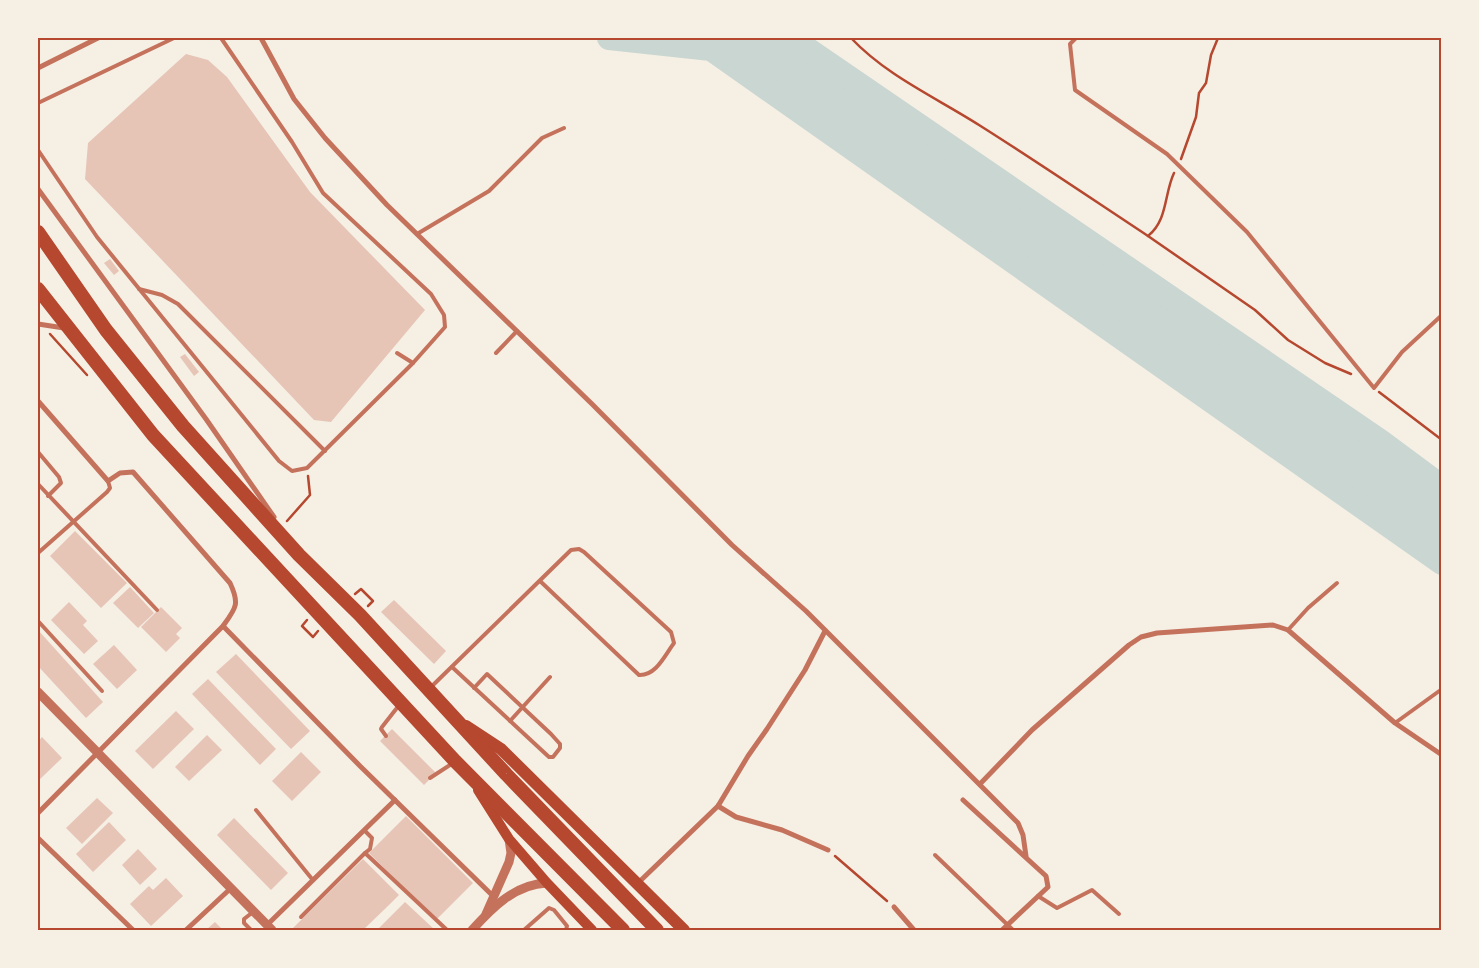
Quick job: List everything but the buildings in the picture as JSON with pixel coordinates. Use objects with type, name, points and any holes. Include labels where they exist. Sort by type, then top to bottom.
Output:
[{"type":"highway","points":[[38,232],[106,330],[183,426],[299,555],[360,615],[453,718],[657,930]]},
{"type":"highway","points":[[38,289],[153,435],[470,777],[623,930]]},
{"type":"main road","points":[[453,718],[501,749],[684,930]]},
{"type":"main road","points":[[470,777],[509,839],[547,883],[592,930]]},
{"type":"street","points":[[38,68],[98,38]]},
{"type":"street","points":[[261,38],[300,106],[356,172],[732,545],[825,631],[980,784],[1018,823],[1023,835],[1026,856]]},
{"type":"street","points":[[38,189],[85,256],[206,419],[299,555]]},
{"type":"street","points":[[38,324],[67,328]]},
{"type":"street","points":[[38,401],[108,481],[120,473],[133,472],[230,583],[236,596],[236,609],[223,626],[38,813]]},
{"type":"street","points":[[223,626],[493,896]]},
{"type":"street","points":[[980,784],[1032,730],[1141,637],[1158,633],[1273,626],[1288,630],[1395,723],[1442,755]]},
{"type":"street","points":[[637,885],[718,806],[748,756],[796,685],[825,631]]},
{"type":"street","points":[[38,692],[96,754],[269,928],[312,879],[365,831],[395,800]]},
{"type":"street","points":[[963,800],[1046,876],[1048,887],[1002,930]]},
{"type":"street","points":[[718,806],[736,817],[782,830],[828,850]]},
{"type":"street","points":[[38,838],[134,930]]},
{"type":"street","points":[[485,916],[509,862],[511,853],[509,839]]},
{"type":"street","points":[[472,930],[485,916],[515,892],[526,886],[547,883]]},
{"type":"street","points":[[186,930],[230,889]]},
{"type":"street","points":[[894,907],[914,930]]},
{"type":"lane","points":[[38,103],[174,38]]},
{"type":"lane","points":[[38,150],[97,237],[279,461],[292,470],[307,468],[413,363],[445,327],[444,315],[431,294],[323,193],[292,142],[221,38]]},
{"type":"lane","points":[[1076,38],[1070,44],[1075,90],[1167,154],[1247,232],[1374,388],[1402,352],[1442,315]]},
{"type":"lane","points":[[417,234],[490,191],[542,138],[564,128]]},
{"type":"lane","points":[[139,289],[162,295],[178,304],[325,451]]},
{"type":"lane","points":[[496,354],[517,331]]},
{"type":"lane","points":[[397,353],[413,363]]},
{"type":"lane","points":[[38,452],[59,477],[61,483],[48,496]]},
{"type":"lane","points":[[38,552],[107,492],[110,488],[108,481]]},
{"type":"lane","points":[[38,484],[157,610]]},
{"type":"lane","points":[[428,690],[571,550],[584,552],[671,632],[674,643],[653,672],[646,676],[639,675],[540,581]]},
{"type":"lane","points":[[1288,630],[1308,608],[1337,583]]},
{"type":"lane","points":[[38,621],[102,691]]},
{"type":"lane","points":[[452,667],[474,688],[510,722],[549,757],[553,756],[560,748],[560,744],[487,674],[474,688]]},
{"type":"lane","points":[[510,722],[550,677]]},
{"type":"lane","points":[[1395,723],[1442,689]]},
{"type":"lane","points":[[386,736],[381,730],[382,727],[400,703]]},
{"type":"lane","points":[[430,778],[455,761]]},
{"type":"lane","points":[[256,810],[312,879]]},
{"type":"lane","points":[[301,918],[370,849],[372,838],[365,831]]},
{"type":"lane","points":[[365,853],[447,930]]},
{"type":"lane","points":[[935,855],[1013,930]]},
{"type":"lane","points":[[1038,896],[1057,908],[1092,890],[1119,914]]},
{"type":"lane","points":[[524,930],[550,908],[565,921],[566,930]]},
{"type":"lane","points":[[251,930],[244,923],[244,919],[253,912]]},
{"type":"path","points":[[851,38],[869,57],[906,82],[977,124],[1148,236],[1254,310],[1288,340],[1325,362],[1367,381]]},
{"type":"path","points":[[1148,236],[1157,229],[1171,179],[1196,117],[1199,92],[1206,83],[1211,55],[1218,38]]},
{"type":"path","points":[[1374,388],[1442,440]]},
{"type":"path","points":[[284,524],[310,495],[307,468]]},
{"type":"path","points":[[302,626],[307,620]]},
{"type":"path","points":[[828,850],[894,907]]},
{"type":"shaded area","points":[[609,38],[791,38],[1380,441],[1441,487],[1441,563],[711,49]]},
{"type":"waterway","points":[[609,38],[711,49],[1442,563]]},
{"type":"waterway","points":[[791,38],[1380,441],[1442,487]]}]
